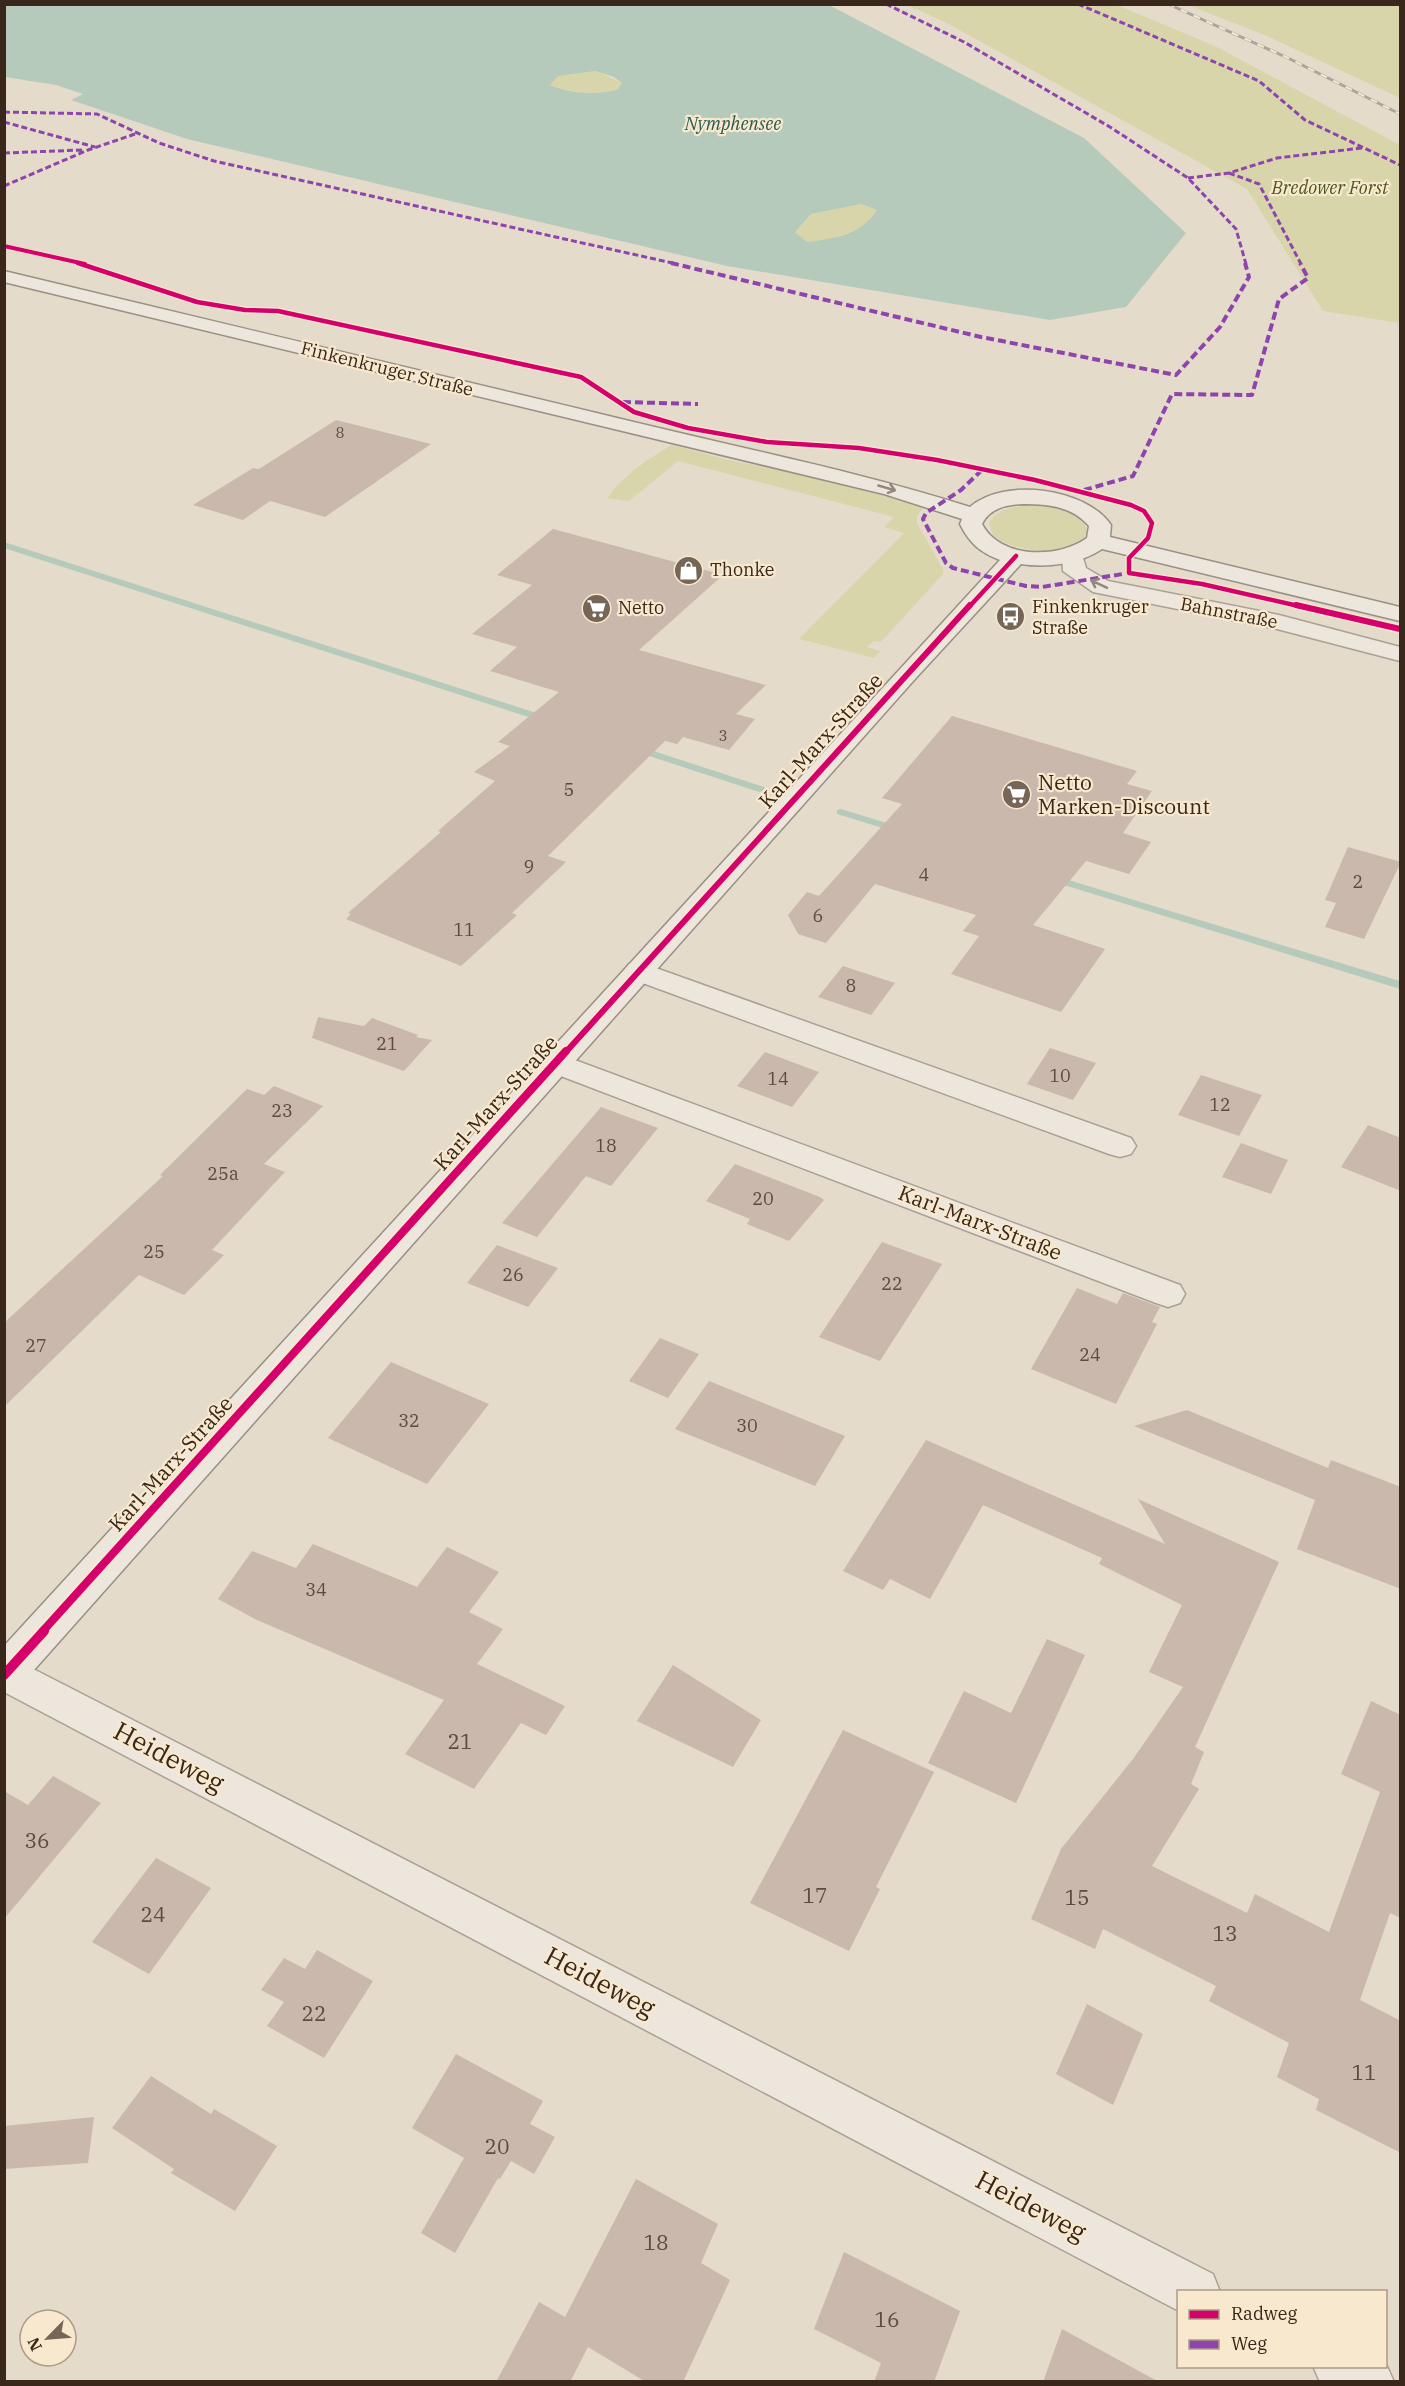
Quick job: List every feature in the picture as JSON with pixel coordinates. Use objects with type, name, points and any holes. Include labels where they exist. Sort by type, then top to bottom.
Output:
[{"type":"street","name":"Finkenkruger Straße","points":[[4,276],[892,489],[974,516]]},
{"type":"street","name":"Finkenkruger Straße","points":[[769,460],[861,465],[893,471],[999,501]]},
{"type":"street","points":[[1035,497],[1075,505],[1095,518],[1101,525],[1098,541],[1088,549],[1072,556],[1046,559],[1016,556],[988,546],[979,540],[971,524],[974,516],[983,507],[999,501],[1035,497]]},
{"type":"street","points":[[1098,541],[1401,614]]},
{"type":"street","name":"Karl-Marx-Straße","points":[[5,1673],[898,683],[1016,556]]},
{"type":"street","name":"Bahnstraße","points":[[1072,556],[1075,571],[1101,587],[1279,622],[1401,654]]},
{"type":"street","points":[[639,971],[1120,1146]]},
{"type":"street","name":"Karl-Marx-Straße","points":[[556,1063],[1168,1294]]},
{"type":"street","name":"Heideweg","points":[[5,1673],[1191,2290]]},
{"type":"street","points":[[1341,2368],[1368,2382]]},
{"type":"green space","name":"Bredower Forst","points":[[907,5],[1117,5],[1217,47],[1400,145],[1400,323],[1323,311],[1247,189],[945,22]]},
{"type":"green space","points":[[1188,5],[1400,5],[1400,98],[1269,37]]},
{"type":"green space","points":[[597,71],[622,83],[617,90],[591,93],[550,85],[558,76]]},
{"type":"green space","points":[[861,204],[877,210],[867,226],[829,240],[807,242],[795,232],[811,214]]},
{"type":"green space","points":[[672,445],[728,460],[855,485],[925,506],[917,516],[917,523],[943,569],[943,574],[881,642],[874,641],[867,647],[880,651],[874,658],[799,639],[904,533],[884,527],[894,517],[678,461],[629,501],[607,498],[636,468]]},
{"type":"green space","points":[[1038,505],[1073,514],[1087,529],[1083,540],[1074,547],[1046,552],[1015,546],[993,535],[989,523],[998,513],[1011,508]]},
{"type":"water","name":"Nymphensee","points":[[4,5],[829,5],[1084,138],[1186,233],[1126,307],[1050,320],[727,266],[187,139],[71,100],[83,94],[56,85],[5,77]],"holes":[[[596,71],[614,77],[622,83],[617,90],[599,93],[575,92],[550,85],[558,76]],[[861,204],[877,210],[864,225],[847,234],[807,242],[795,232],[811,214]]]},
{"type":"building","points":[[336,420],[431,444],[325,517],[270,501],[243,520],[193,505],[253,468],[259,469]]},
{"type":"building","points":[[553,529],[723,575],[639,650],[766,685],[736,714],[755,719],[729,750],[683,737],[677,744],[665,741],[548,856],[566,862],[512,913],[517,915],[461,966],[346,919],[351,914],[348,913],[441,832],[438,831],[495,781],[474,772],[510,746],[498,742],[559,692],[490,671],[517,647],[472,634],[532,585],[497,575]]},
{"type":"building","points":[[952,716],[1137,771],[1127,784],[1152,791],[1123,833],[1151,842],[1129,874],[1086,861],[1033,925],[1105,949],[1061,1012],[951,974],[979,936],[963,931],[976,915],[875,884],[826,943],[798,934],[788,915],[807,892],[819,896],[902,804],[882,798]]},
{"type":"building","points":[[1348,847],[1401,862],[1364,939],[1325,927],[1336,903],[1325,900]]},
{"type":"building","points":[[843,966],[895,983],[871,1015],[818,997]]},
{"type":"building","points":[[318,1017],[364,1026],[372,1018],[418,1035],[416,1037],[432,1040],[404,1071],[312,1038]]},
{"type":"building","points":[[1050,1048],[1096,1063],[1073,1100],[1027,1084]]},
{"type":"building","points":[[765,1052],[819,1072],[792,1107],[737,1086]]},
{"type":"building","points":[[1201,1075],[1262,1095],[1239,1136],[1178,1115]]},
{"type":"building","points":[[274,1086],[323,1106],[264,1164],[285,1172],[212,1250],[224,1255],[184,1295],[139,1275],[4,1407],[4,1323],[163,1176],[160,1175],[247,1089],[264,1095]]},
{"type":"building","points":[[601,1107],[658,1128],[611,1186],[586,1176],[537,1237],[502,1223]]},
{"type":"building","points":[[1368,1125],[1401,1138],[1401,1191],[1341,1167]]},
{"type":"building","points":[[1241,1143],[1288,1160],[1271,1194],[1222,1177]]},
{"type":"building","points":[[735,1164],[824,1200],[789,1241],[747,1224],[750,1219],[706,1201]]},
{"type":"building","points":[[882,1242],[942,1264],[880,1361],[819,1337]]},
{"type":"building","points":[[497,1245],[558,1268],[528,1307],[467,1283]]},
{"type":"building","points":[[1077,1288],[1117,1304],[1123,1293],[1160,1307],[1152,1322],[1157,1324],[1116,1404],[1031,1369]]},
{"type":"building","points":[[660,1338],[699,1354],[668,1398],[629,1381]]},
{"type":"building","points":[[391,1362],[489,1404],[427,1484],[328,1438]]},
{"type":"building","points":[[709,1381],[845,1436],[815,1486],[675,1429]]},
{"type":"building","points":[[1187,1410],[1328,1468],[1331,1460],[1401,1487],[1401,1589],[1297,1549],[1315,1500],[1134,1426]]},
{"type":"building","points":[[926,1440],[1165,1544],[1138,1499],[1279,1562],[1195,1747],[1204,1752],[1191,1784],[1199,1789],[1152,1866],[1247,1913],[1255,1894],[1329,1932],[1380,1792],[1341,1774],[1371,1701],[1401,1715],[1401,1918],[1390,1913],[1360,2000],[1401,2021],[1401,2153],[1316,2110],[1319,2099],[1277,2077],[1289,2043],[1209,2001],[1216,1986],[1103,1929],[1095,1949],[1031,1919],[1061,1849],[1133,1759],[1183,1687],[1149,1672],[1182,1605],[1099,1564],[1102,1558],[983,1505],[930,1599],[890,1579],[883,1590],[843,1571]]},
{"type":"building","points":[[313,1544],[417,1587],[447,1547],[499,1572],[469,1612],[503,1629],[477,1664],[565,1706],[546,1735],[521,1723],[474,1789],[405,1754],[444,1700],[257,1620],[218,1599],[252,1551],[296,1568]]},
{"type":"building","points":[[1047,1639],[1085,1655],[1016,1803],[928,1763],[964,1691],[1011,1713]]},
{"type":"building","points":[[673,1665],[761,1720],[733,1767],[637,1721]]},
{"type":"building","points":[[843,1730],[934,1772],[876,1887],[880,1889],[849,1951],[750,1903]]},
{"type":"building","points":[[53,1776],[101,1803],[4,1919],[4,1791],[28,1805]]},
{"type":"building","points":[[156,1858],[211,1888],[149,1974],[92,1942]]},
{"type":"building","points":[[317,1950],[373,1981],[324,2058],[267,2026],[284,2002],[261,1990],[284,1958],[305,1969]]},
{"type":"building","points":[[1087,2004],[1143,2034],[1113,2105],[1056,2074]]},
{"type":"building","points":[[456,2054],[543,2101],[530,2124],[555,2137],[534,2174],[511,2161],[500,2179],[498,2178],[455,2253],[421,2233],[464,2158],[412,2128]]},
{"type":"building","points":[[151,2076],[211,2114],[214,2109],[277,2146],[235,2211],[171,2173],[174,2169],[112,2128]]},
{"type":"building","points":[[94,2117],[88,2163],[4,2169],[4,2126]]},
{"type":"building","points":[[636,2179],[718,2224],[701,2263],[730,2280],[683,2382],[646,2382],[588,2347],[570,2382],[496,2382],[539,2302],[565,2317]]},
{"type":"building","points":[[844,2252],[960,2311],[934,2382],[874,2382],[881,2363],[814,2329]]},
{"type":"building","points":[[1062,2329],[1159,2382],[1043,2382]]},
{"type":"waterway","points":[[4,545],[548,720]]},
{"type":"waterway","points":[[635,748],[760,789]]},
{"type":"waterway","points":[[841,812],[899,830]]},
{"type":"waterway","points":[[1052,878],[1400,985]]},
{"type":"railway","points":[[1168,4],[1288,58],[1400,114]]},
{"type":"marked path","points":[[4,112],[97,114],[159,143],[214,161],[798,291],[981,337],[1176,375],[1220,327],[1249,277],[1236,229],[1188,178],[1110,127],[964,42],[886,4]]},
{"type":"marked path","points":[[1078,4],[1259,81],[1305,120],[1400,165]]},
{"type":"marked path","points":[[4,122],[95,147]]},
{"type":"marked path","points":[[4,186],[88,150],[138,133]]},
{"type":"marked path","points":[[1188,178],[1229,173],[1277,158],[1362,148]]},
{"type":"marked path","points":[[4,153],[82,150]]},
{"type":"marked path","points":[[1084,490],[1133,476],[1172,394],[1252,395],[1279,299],[1308,278],[1259,184],[1229,173]]},
{"type":"marked path","points":[[623,402],[657,405],[698,404]]},
{"type":"marked path","points":[[982,470],[961,490],[926,513],[923,519],[946,563],[953,568],[1026,586],[1042,587],[1129,573]]},
{"type":"cycle path","points":[[4,246],[84,264],[197,302],[245,310],[278,311],[581,377],[634,412],[688,428],[767,442],[859,448],[937,460],[1035,480],[1131,505],[1144,511],[1152,523],[1148,538],[1129,558],[1129,573],[1202,584],[1400,629]]},
{"type":"cycle path","points":[[4,1675],[906,674],[1016,556]]},
{"type":"place","name":"Thonke","points":[[689,570]]},
{"type":"place","name":"Netto","points":[[597,608]]},
{"type":"place","name":"Finkenkruger Straße","points":[[1011,617]]},
{"type":"place","name":"Netto Marken-Discount","points":[[1017,795]]}]
